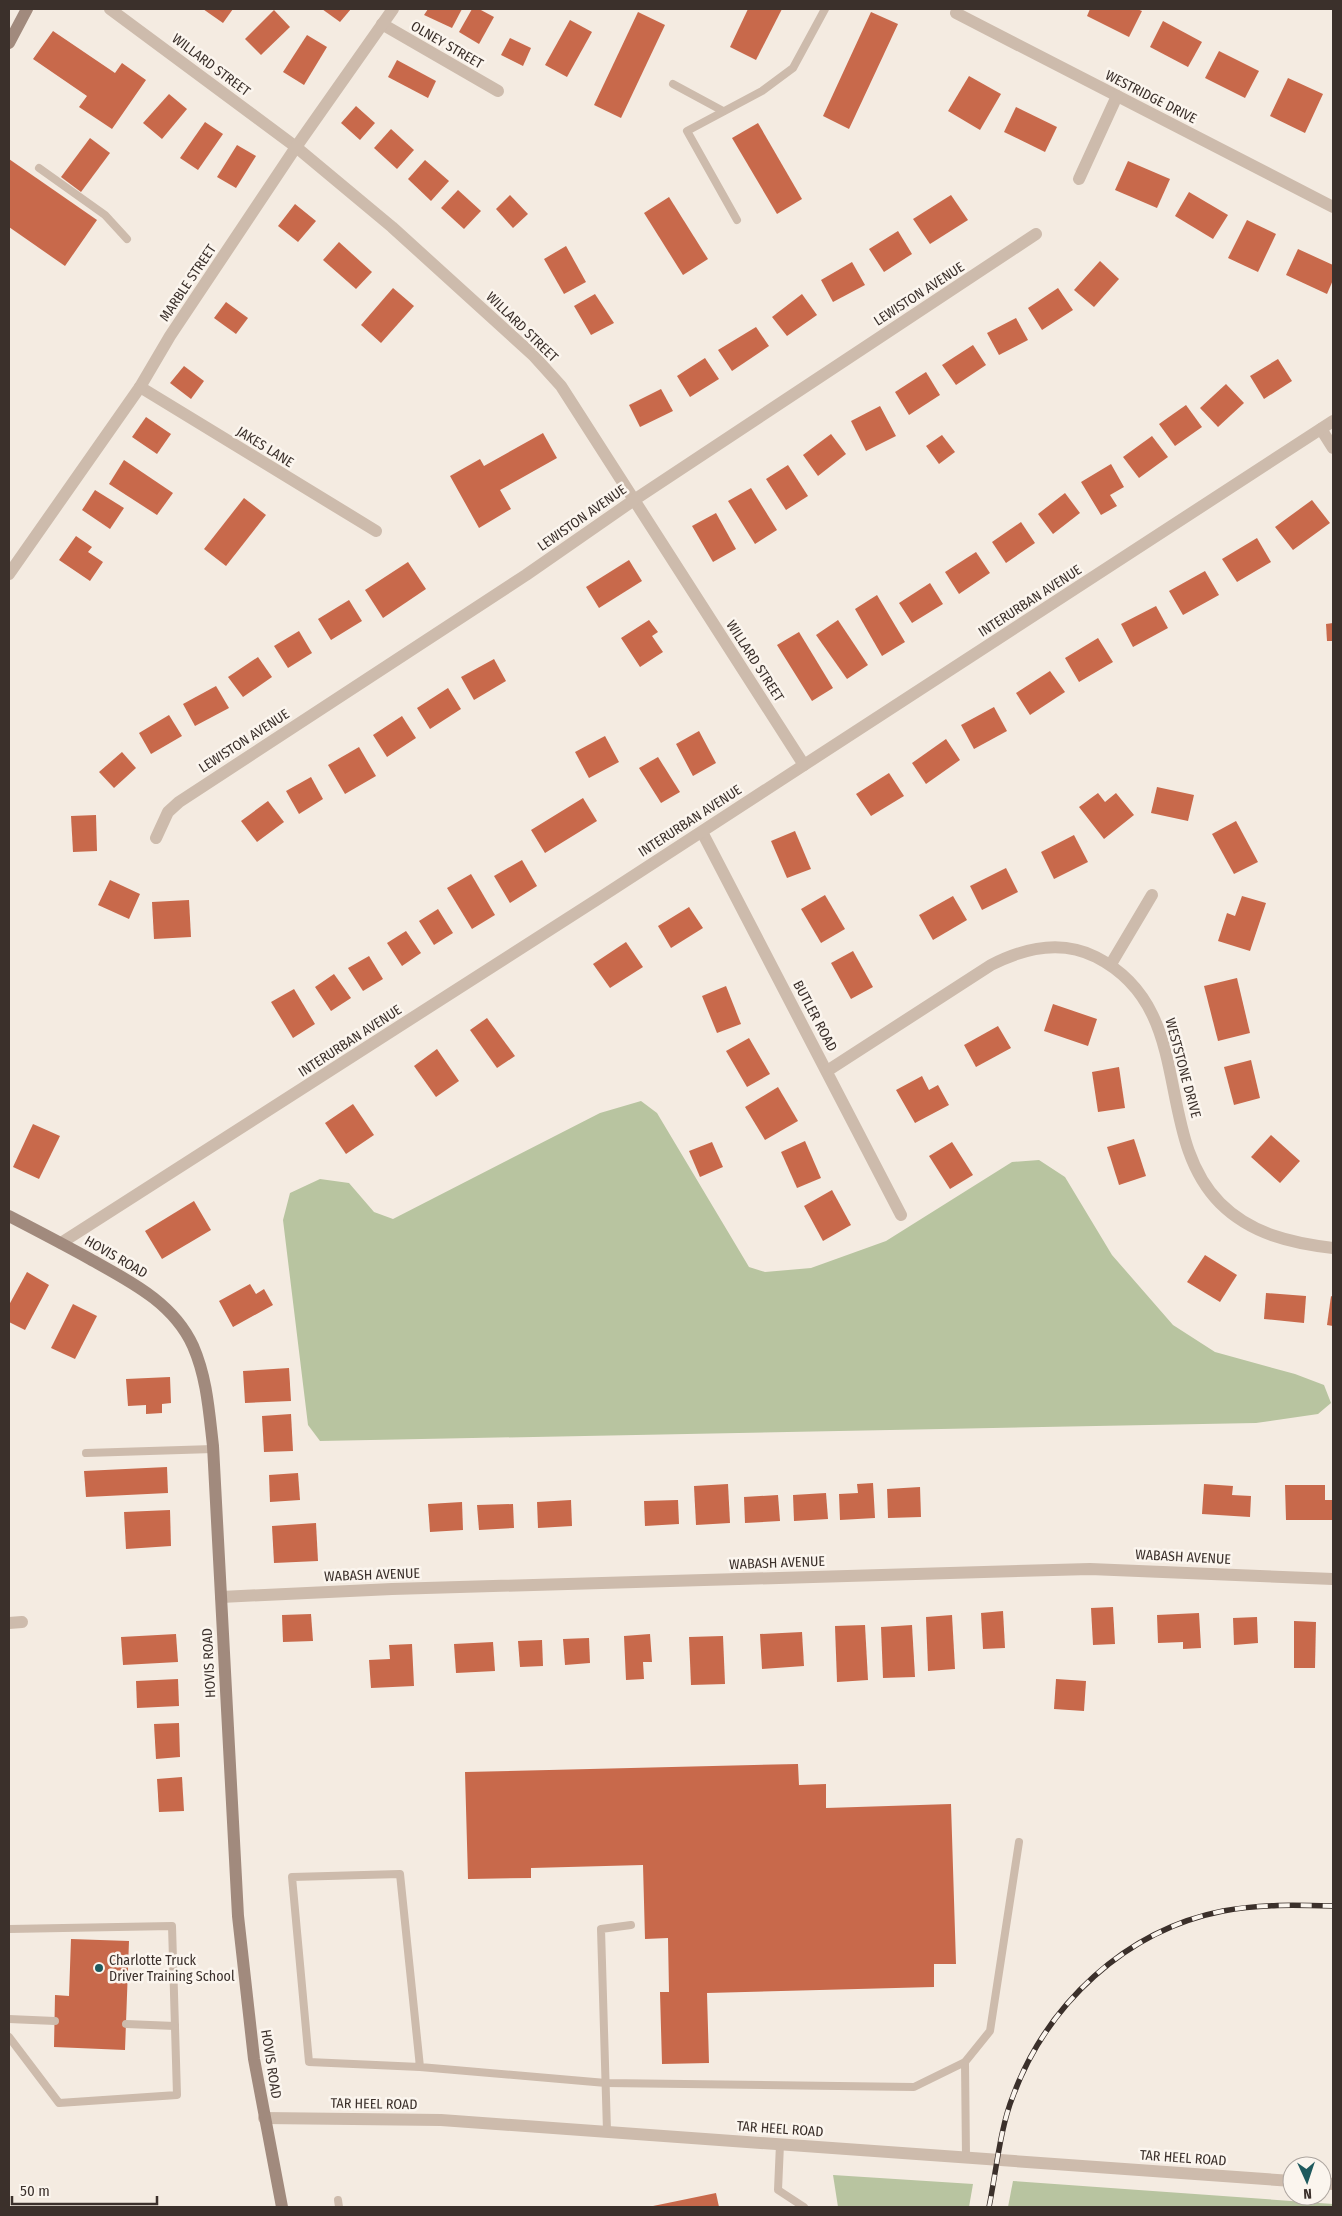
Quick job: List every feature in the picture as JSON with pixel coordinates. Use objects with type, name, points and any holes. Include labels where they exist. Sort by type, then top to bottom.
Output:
[{"type":"street","points":[[9,43],[27,9]]},
{"type":"street","name":"WILLARD STREET","points":[[110,9],[296,147],[392,228],[533,355],[561,386],[804,765]]},
{"type":"street","name":"MARBLE STREET","points":[[9,574],[140,387],[170,336],[296,147],[393,9]]},
{"type":"street","name":"WESTRIDGE DRIVE","points":[[956,13],[1333,207]]},
{"type":"street","name":"OLNEY STREET","points":[[382,24],[498,91]]},
{"type":"street","points":[[1078,179],[1117,96]]},
{"type":"street","name":"LEWISTON AVENUE","points":[[156,838],[168,812],[178,802],[526,575],[634,500],[1036,234]]},
{"type":"street","name":"JAKES LANE","points":[[140,387],[376,531]]},
{"type":"street","name":"INTERURBAN AVENUE","points":[[61,1244],[702,832],[1333,421]]},
{"type":"street","points":[[1321,429],[1333,448]]},
{"type":"street","name":"BUTLER ROAD","points":[[702,832],[902,1215]]},
{"type":"street","points":[[1111,964],[1152,895]]},
{"type":"street","name":"WESTSTONE DRIVE","points":[[827,1071],[991,965],[1014,953],[1038,948],[1063,947],[1087,952],[1111,964],[1131,981],[1147,1001],[1158,1024],[1187,1144],[1196,1169],[1220,1203],[1252,1228],[1277,1238],[1333,1248]]},
{"type":"street","name":"HOVIS ROAD","points":[[9,1216],[132,1282],[160,1302],[178,1322],[193,1346],[203,1375],[207,1391],[213,1448],[238,1916],[246,2002],[264,2118],[282,2207]]},
{"type":"street","name":"WABASH AVENUE","points":[[221,1597],[392,1589],[1090,1569],[1333,1579]]},
{"type":"street","points":[[9,1623],[22,1622]]},
{"type":"street","name":"TAR HEEL ROAD","points":[[264,2118],[441,2120],[1282,2180]]},
{"type":"lane","points":[[736,220],[687,131],[762,91],[793,68],[825,9]]},
{"type":"lane","points":[[673,84],[723,111]]},
{"type":"lane","points":[[39,168],[105,215],[127,239]]},
{"type":"lane","points":[[86,1453],[213,1448]]},
{"type":"lane","points":[[420,2068],[400,1874],[292,1877],[309,2062],[420,2068],[606,2083],[914,2087],[965,2062],[990,2031],[1019,1842]]},
{"type":"lane","points":[[607,2131],[601,1928],[631,1925]]},
{"type":"lane","points":[[9,1929],[172,1926],[177,2095],[59,2103],[9,2037]]},
{"type":"lane","points":[[9,2019],[55,2021]]},
{"type":"lane","points":[[126,2024],[175,2026]]},
{"type":"lane","points":[[965,2062],[966,2157]]},
{"type":"lane","points":[[780,2144],[778,2190],[804,2207]]},
{"type":"green space","points":[[641,1101],[657,1113],[749,1267],[765,1272],[811,1268],[886,1241],[1012,1162],[1039,1160],[1065,1177],[1112,1255],[1173,1325],[1215,1352],[1295,1374],[1324,1385],[1331,1403],[1318,1414],[1256,1423],[320,1441],[308,1425],[283,1220],[290,1193],[320,1179],[349,1183],[374,1212],[393,1219],[600,1113]]},
{"type":"green space","points":[[833,2175],[973,2184],[969,2207],[838,2207]]},
{"type":"green space","points":[[1013,2181],[1282,2200],[1282,2206],[1332,2206],[1333,2204],[1333,2207],[1008,2207]]},
{"type":"building","points":[[203,9],[233,9],[223,23]]},
{"type":"building","points":[[322,9],[351,9],[340,22]]},
{"type":"building","points":[[428,9],[462,9],[452,28],[424,15]]},
{"type":"building","points":[[472,9],[479,9],[494,17],[479,44],[459,32]]},
{"type":"building","points":[[748,9],[782,9],[756,60],[730,47]]},
{"type":"building","points":[[1090,9],[1137,9],[1142,11],[1129,37],[1087,16]]},
{"type":"building","points":[[274,10],[290,27],[261,55],[245,39]]},
{"type":"building","points":[[638,12],[665,25],[621,118],[594,105]]},
{"type":"building","points":[[871,12],[898,24],[849,129],[823,116]]},
{"type":"building","points":[[570,20],[592,32],[567,77],[545,65]]},
{"type":"building","points":[[1163,21],[1202,42],[1188,67],[1150,47]]},
{"type":"building","points":[[53,31],[115,73],[122,63],[146,80],[112,129],[79,107],[87,96],[33,59]]},
{"type":"building","points":[[307,35],[327,47],[304,85],[283,72]]},
{"type":"building","points":[[510,38],[531,48],[523,66],[501,55]]},
{"type":"building","points":[[1219,51],[1259,71],[1245,98],[1205,78]]},
{"type":"building","points":[[397,60],[436,81],[428,98],[388,77]]},
{"type":"building","points":[[969,76],[1001,94],[980,130],[948,111]]},
{"type":"building","points":[[1288,78],[1323,94],[1305,133],[1270,116]]},
{"type":"building","points":[[169,94],[187,109],[162,139],[143,123]]},
{"type":"building","points":[[356,106],[375,123],[360,140],[341,123]]},
{"type":"building","points":[[1016,107],[1057,127],[1045,152],[1004,132]]},
{"type":"building","points":[[205,122],[223,134],[198,170],[180,158]]},
{"type":"building","points":[[758,123],[802,199],[777,214],[732,138]]},
{"type":"building","points":[[391,129],[414,150],[397,169],[374,148]]},
{"type":"building","points":[[90,138],[110,153],[81,192],[61,177]]},
{"type":"building","points":[[237,145],[256,156],[236,188],[217,177]]},
{"type":"building","points":[[9,159],[97,220],[65,266],[9,227]]},
{"type":"building","points":[[425,160],[449,181],[431,201],[408,179]]},
{"type":"building","points":[[1128,161],[1170,179],[1157,208],[1115,190]]},
{"type":"building","points":[[458,190],[481,211],[464,229],[441,208]]},
{"type":"building","points":[[1189,192],[1228,215],[1213,239],[1175,216]]},
{"type":"building","points":[[510,195],[528,214],[513,228],[496,209]]},
{"type":"building","points":[[951,195],[968,220],[930,244],[913,219]]},
{"type":"building","points":[[669,197],[708,259],[683,275],[644,213]]},
{"type":"building","points":[[295,204],[316,221],[298,242],[278,226]]},
{"type":"building","points":[[1247,220],[1276,234],[1258,272],[1228,258]]},
{"type":"building","points":[[898,231],[912,254],[884,272],[869,249]]},
{"type":"building","points":[[339,242],[372,272],[356,289],[323,260]]},
{"type":"building","points":[[566,246],[586,282],[564,294],[544,259]]},
{"type":"building","points":[[1298,249],[1333,265],[1333,280],[1327,294],[1286,275]]},
{"type":"building","points":[[1100,261],[1119,279],[1094,307],[1074,290]]},
{"type":"building","points":[[852,262],[865,285],[833,302],[821,280]]},
{"type":"building","points":[[393,288],[414,306],[381,343],[361,325]]},
{"type":"building","points":[[1058,288],[1073,310],[1042,330],[1028,308]]},
{"type":"building","points":[[595,294],[614,323],[591,335],[574,306]]},
{"type":"building","points":[[802,294],[817,315],[787,336],[772,317]]},
{"type":"building","points":[[226,302],[248,318],[236,334],[214,318]]},
{"type":"building","points":[[1016,318],[1028,340],[999,355],[987,333]]},
{"type":"building","points":[[756,327],[769,346],[732,371],[718,350]]},
{"type":"building","points":[[973,345],[986,365],[956,385],[942,365]]},
{"type":"building","points":[[705,358],[719,379],[690,397],[677,376]]},
{"type":"building","points":[[1278,359],[1292,381],[1264,399],[1250,376]]},
{"type":"building","points":[[184,366],[204,381],[191,399],[170,383]]},
{"type":"building","points":[[926,372],[940,395],[909,415],[895,392]]},
{"type":"building","points":[[1226,384],[1244,403],[1218,427],[1200,408]]},
{"type":"building","points":[[661,389],[673,411],[640,427],[629,405]]},
{"type":"building","points":[[1186,405],[1202,427],[1175,446],[1159,424]]},
{"type":"building","points":[[880,406],[896,436],[866,451],[851,421]]},
{"type":"building","points":[[146,417],[171,434],[157,454],[132,437]]},
{"type":"building","points":[[543,433],[557,458],[500,490],[511,509],[479,528],[450,476],[480,459],[484,466]]},
{"type":"building","points":[[831,434],[846,454],[818,476],[803,455]]},
{"type":"building","points":[[942,435],[955,452],[939,464],[926,446]]},
{"type":"building","points":[[1152,436],[1168,457],[1139,478],[1123,457]]},
{"type":"building","points":[[124,460],[173,493],[157,515],[109,484]]},
{"type":"building","points":[[1111,464],[1124,487],[1110,495],[1117,506],[1101,515],[1081,482]]},
{"type":"building","points":[[788,465],[808,496],[786,510],[766,479]]},
{"type":"building","points":[[751,488],[777,530],[755,544],[728,501]]},
{"type":"building","points":[[95,490],[124,508],[110,529],[82,510]]},
{"type":"building","points":[[1065,493],[1080,513],[1053,534],[1038,514]]},
{"type":"building","points":[[244,498],[266,515],[226,566],[204,549]]},
{"type":"building","points":[[1312,500],[1330,523],[1293,550],[1275,527]]},
{"type":"building","points":[[716,513],[736,549],[713,562],[692,526]]},
{"type":"building","points":[[1021,522],[1035,543],[1006,563],[992,542]]},
{"type":"building","points":[[76,536],[92,547],[88,552],[103,562],[90,581],[59,560]]},
{"type":"building","points":[[1257,538],[1271,562],[1237,582],[1222,559]]},
{"type":"building","points":[[976,552],[990,573],[959,594],[945,572]]},
{"type":"building","points":[[629,560],[642,581],[599,608],[586,587]]},
{"type":"building","points":[[408,562],[426,589],[383,618],[365,590]]},
{"type":"building","points":[[1205,571],[1219,595],[1183,615],[1169,591]]},
{"type":"building","points":[[930,583],[943,604],[912,623],[899,603]]},
{"type":"building","points":[[877,595],[905,642],[882,656],[855,609]]},
{"type":"building","points":[[349,600],[362,621],[331,640],[318,619]]},
{"type":"building","points":[[1156,606],[1168,628],[1133,647],[1121,624]]},
{"type":"building","points":[[649,620],[658,632],[652,636],[663,652],[640,667],[621,638]]},
{"type":"building","points":[[838,620],[868,665],[847,679],[816,635]]},
{"type":"building","points":[[1333,623],[1333,641],[1327,641],[1326,624]]},
{"type":"building","points":[[299,631],[312,653],[288,668],[274,646]]},
{"type":"building","points":[[799,632],[833,688],[812,701],[777,645]]},
{"type":"building","points":[[1098,638],[1113,662],[1079,682],[1065,658]]},
{"type":"building","points":[[258,657],[272,677],[243,697],[228,677]]},
{"type":"building","points":[[494,659],[506,681],[474,700],[461,677]]},
{"type":"building","points":[[1050,671],[1065,692],[1030,715],[1016,693]]},
{"type":"building","points":[[216,686],[229,708],[195,726],[183,704]]},
{"type":"building","points":[[448,688],[461,709],[430,729],[417,708]]},
{"type":"building","points":[[994,707],[1007,731],[974,749],[961,725]]},
{"type":"building","points":[[169,715],[182,736],[151,754],[139,733]]},
{"type":"building","points":[[402,716],[416,738],[387,757],[373,735]]},
{"type":"building","points":[[699,731],[716,763],[693,776],[676,744]]},
{"type":"building","points":[[605,736],[619,762],[589,778],[575,752]]},
{"type":"building","points":[[946,739],[960,760],[926,784],[912,763]]},
{"type":"building","points":[[359,747],[376,776],[345,794],[328,765]]},
{"type":"building","points":[[122,752],[136,768],[114,788],[99,772]]},
{"type":"building","points":[[658,757],[680,792],[661,803],[639,768]]},
{"type":"building","points":[[889,773],[904,796],[871,816],[856,794]]},
{"type":"building","points":[[311,777],[323,799],[299,814],[286,791]]},
{"type":"building","points":[[1157,787],[1194,795],[1188,821],[1151,813]]},
{"type":"building","points":[[1098,793],[1105,802],[1116,793],[1134,815],[1104,839],[1079,807]]},
{"type":"building","points":[[583,798],[597,821],[545,853],[531,830]]},
{"type":"building","points":[[268,801],[284,822],[257,842],[241,821]]},
{"type":"building","points":[[96,815],[97,851],[73,852],[71,816]]},
{"type":"building","points":[[1236,821],[1258,862],[1234,874],[1212,834]]},
{"type":"building","points":[[795,831],[811,869],[787,878],[771,841]]},
{"type":"building","points":[[1074,835],[1088,862],[1054,879],[1041,852]]},
{"type":"building","points":[[522,860],[537,886],[510,903],[494,876]]},
{"type":"building","points":[[1006,868],[1018,892],[982,910],[970,886]]},
{"type":"building","points":[[471,874],[495,915],[472,929],[447,888]]},
{"type":"building","points":[[110,880],[140,894],[129,919],[98,905]]},
{"type":"building","points":[[825,895],[845,929],[821,943],[801,909]]},
{"type":"building","points":[[953,896],[967,920],[933,940],[919,915]]},
{"type":"building","points":[[1242,896],[1266,903],[1250,951],[1218,941],[1227,913],[1235,916]]},
{"type":"building","points":[[189,900],[191,937],[154,939],[152,902]]},
{"type":"building","points":[[689,907],[703,928],[671,948],[658,926]]},
{"type":"building","points":[[438,909],[453,933],[434,945],[419,921]]},
{"type":"building","points":[[406,931],[421,953],[402,966],[387,943]]},
{"type":"building","points":[[626,942],[643,967],[610,988],[593,964]]},
{"type":"building","points":[[853,951],[873,987],[851,999],[831,963]]},
{"type":"building","points":[[369,956],[383,979],[363,991],[348,968]]},
{"type":"building","points":[[334,974],[351,998],[331,1011],[315,987]]},
{"type":"building","points":[[1237,978],[1250,1033],[1218,1041],[1204,986]]},
{"type":"building","points":[[726,986],[741,1024],[717,1033],[702,996]]},
{"type":"building","points":[[294,989],[315,1024],[293,1038],[271,1002]]},
{"type":"building","points":[[1053,1004],[1097,1019],[1088,1046],[1044,1031]]},
{"type":"building","points":[[487,1018],[515,1056],[497,1068],[470,1030]]},
{"type":"building","points":[[998,1026],[1011,1048],[976,1067],[964,1045]]},
{"type":"building","points":[[749,1038],[770,1074],[747,1087],[726,1051]]},
{"type":"building","points":[[437,1049],[459,1081],[436,1097],[414,1066]]},
{"type":"building","points":[[1251,1060],[1260,1098],[1234,1105],[1224,1067]]},
{"type":"building","points":[[1119,1067],[1125,1108],[1098,1112],[1092,1072]]},
{"type":"building","points":[[922,1076],[929,1090],[938,1085],[949,1105],[915,1123],[896,1090]]},
{"type":"building","points":[[778,1087],[798,1121],[765,1140],[745,1107]]},
{"type":"building","points":[[353,1104],[374,1135],[346,1154],[325,1123]]},
{"type":"building","points":[[33,1124],[60,1136],[39,1179],[13,1167]]},
{"type":"building","points":[[1271,1135],[1300,1161],[1280,1183],[1251,1157]]},
{"type":"building","points":[[1134,1139],[1146,1176],[1119,1185],[1107,1147]]},
{"type":"building","points":[[805,1141],[821,1178],[797,1188],[781,1152]]},
{"type":"building","points":[[712,1142],[723,1167],[700,1177],[689,1151]]},
{"type":"building","points":[[952,1142],[973,1175],[950,1189],[929,1156]]},
{"type":"building","points":[[832,1190],[851,1225],[823,1241],[804,1206]]},
{"type":"building","points":[[194,1201],[211,1230],[162,1259],[145,1231]]},
{"type":"building","points":[[1205,1255],[1237,1275],[1220,1302],[1187,1282]]},
{"type":"building","points":[[27,1272],[49,1285],[25,1330],[9,1322],[9,1305]]},
{"type":"building","points":[[250,1284],[256,1294],[264,1289],[273,1305],[233,1327],[219,1301]]},
{"type":"building","points":[[1266,1293],[1306,1296],[1304,1323],[1264,1319]]},
{"type":"building","points":[[1331,1296],[1333,1297],[1333,1326],[1327,1325]]},
{"type":"building","points":[[73,1304],[97,1316],[75,1359],[51,1348]]},
{"type":"building","points":[[289,1368],[291,1401],[245,1403],[243,1371]]},
{"type":"building","points":[[170,1377],[171,1403],[162,1404],[162,1413],[146,1414],[146,1405],[128,1406],[126,1379]]},
{"type":"building","points":[[291,1414],[293,1451],[264,1452],[262,1416]]},
{"type":"building","points":[[167,1467],[168,1493],[86,1497],[84,1471]]},
{"type":"building","points":[[298,1473],[300,1500],[270,1502],[269,1475]]},
{"type":"building","points":[[873,1483],[875,1518],[840,1520],[839,1494],[858,1493],[857,1484]]},
{"type":"building","points":[[728,1484],[730,1523],[696,1525],[694,1486]]},
{"type":"building","points":[[1204,1484],[1233,1486],[1232,1495],[1251,1496],[1250,1517],[1202,1514]]},
{"type":"building","points":[[1285,1485],[1325,1485],[1325,1500],[1333,1500],[1333,1520],[1286,1520]]},
{"type":"building","points":[[920,1487],[921,1517],[888,1518],[887,1489]]},
{"type":"building","points":[[826,1493],[828,1519],[794,1521],[793,1495]]},
{"type":"building","points":[[778,1495],[780,1521],[745,1523],[744,1497]]},
{"type":"building","points":[[571,1500],[572,1526],[538,1528],[537,1502]]},
{"type":"building","points":[[678,1500],[679,1524],[645,1526],[644,1501]]},
{"type":"building","points":[[462,1502],[463,1530],[430,1532],[428,1504]]},
{"type":"building","points":[[513,1504],[514,1528],[479,1530],[477,1505]]},
{"type":"building","points":[[170,1510],[171,1546],[126,1549],[124,1512]]},
{"type":"building","points":[[316,1523],[318,1561],[274,1563],[272,1526]]},
{"type":"building","points":[[1113,1607],[1115,1644],[1093,1645],[1091,1608]]},
{"type":"building","points":[[1003,1611],[1005,1648],[983,1649],[981,1613]]},
{"type":"building","points":[[1199,1613],[1201,1648],[1183,1649],[1183,1642],[1158,1643],[1157,1615]]},
{"type":"building","points":[[311,1614],[313,1641],[283,1642],[282,1615]]},
{"type":"building","points":[[952,1615],[955,1669],[928,1671],[926,1617]]},
{"type":"building","points":[[1257,1617],[1258,1643],[1234,1645],[1233,1618]]},
{"type":"building","points":[[1294,1621],[1316,1622],[1315,1668],[1294,1668]]},
{"type":"building","points":[[865,1625],[868,1680],[837,1682],[835,1626]]},
{"type":"building","points":[[912,1625],[915,1677],[883,1678],[881,1627]]},
{"type":"building","points":[[802,1632],[804,1666],[762,1669],[760,1634]]},
{"type":"building","points":[[176,1634],[178,1662],[123,1665],[121,1637]]},
{"type":"building","points":[[650,1634],[652,1662],[643,1662],[644,1679],[626,1680],[624,1636]]},
{"type":"building","points":[[723,1636],[725,1684],[691,1685],[689,1637]]},
{"type":"building","points":[[589,1638],[590,1663],[565,1665],[563,1639]]},
{"type":"building","points":[[542,1640],[543,1666],[520,1667],[518,1641]]},
{"type":"building","points":[[493,1642],[495,1671],[456,1673],[454,1644]]},
{"type":"building","points":[[412,1644],[414,1686],[371,1688],[369,1660],[390,1659],[389,1645]]},
{"type":"building","points":[[178,1679],[179,1706],[137,1708],[136,1681]]},
{"type":"building","points":[[1056,1679],[1086,1681],[1084,1711],[1054,1709]]},
{"type":"building","points":[[179,1723],[180,1757],[156,1759],[154,1724]]},
{"type":"building","points":[[798,1764],[799,1785],[826,1784],[826,1808],[951,1804],[956,1964],[934,1964],[934,1987],[707,1993],[709,2063],[662,2064],[660,1992],[669,1992],[668,1938],[645,1939],[643,1865],[531,1868],[531,1878],[468,1879],[465,1772]]},
{"type":"building","points":[[182,1777],[184,1811],[159,1812],[157,1779]]},
{"type":"building","name":"Charlotte Truck Driver Training School","points":[[71,1939],[129,1941],[125,2050],[54,2047],[55,1995],[69,1996]]},
{"type":"building","points":[[716,2193],[719,2207],[653,2207],[653,2206]]},
{"type":"railway","points":[[989,2207],[1005,2122],[1013,2096],[1028,2062],[1047,2031],[1069,2002],[1094,1976],[1123,1954],[1154,1935],[1188,1921],[1223,1911],[1251,1907],[1333,1906]]},
{"type":"place","name":"Charlotte Truck Driver Training School","points":[[99,1968]]}]
